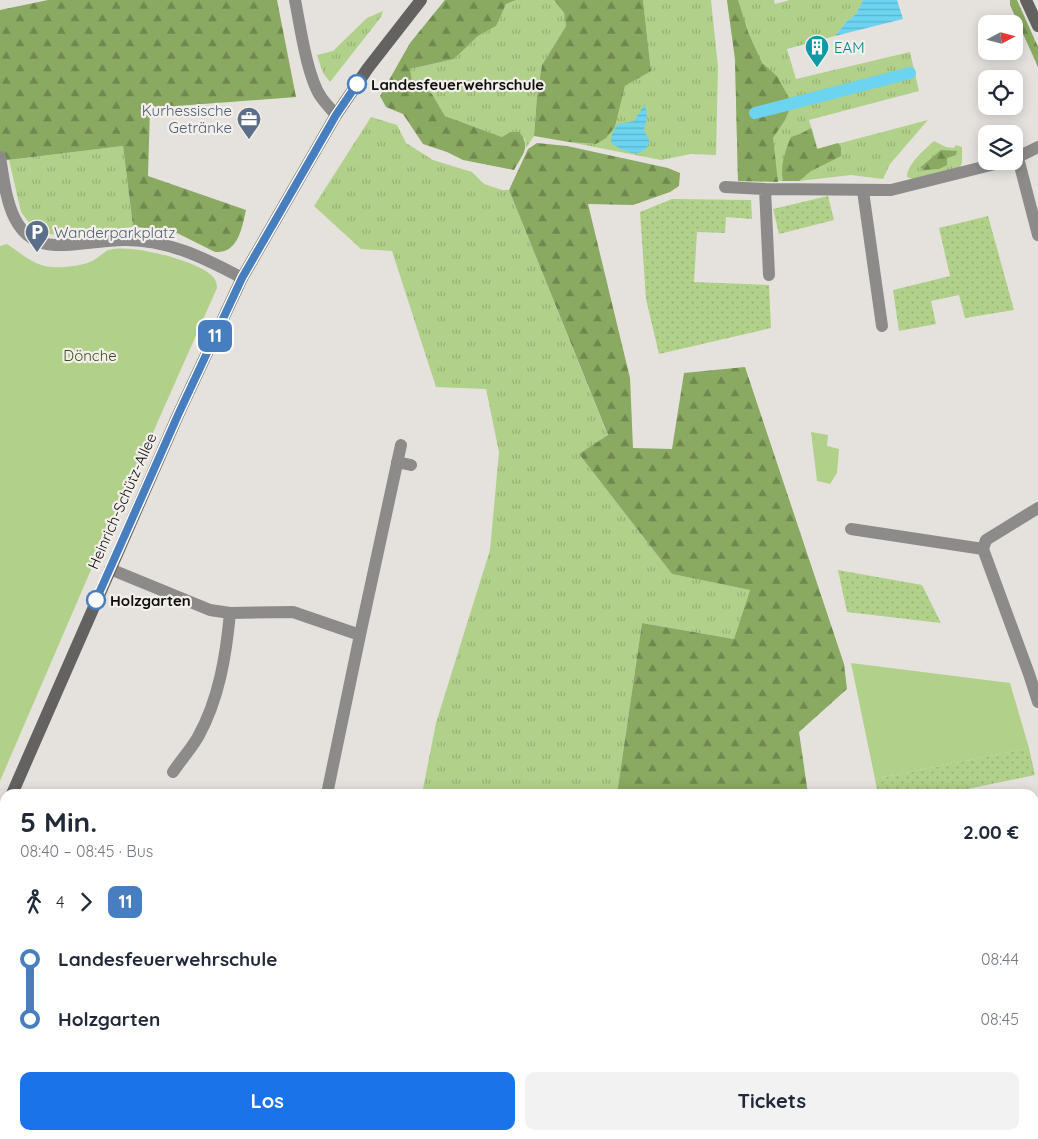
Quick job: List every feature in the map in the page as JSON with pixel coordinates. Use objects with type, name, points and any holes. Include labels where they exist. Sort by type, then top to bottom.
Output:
[{"type":"main road","name":"Heinrich-Schütz-Allee","points":[[14,789],[178,415],[242,278],[336,115],[368,68],[421,0]]},
{"type":"main road","points":[[1026,0],[1038,26]]},
{"type":"street","points":[[295,0],[312,77],[320,96],[336,115]]},
{"type":"street","points":[[1023,154],[1038,147]]},
{"type":"street","points":[[0,157],[8,204],[14,220],[26,234],[39,241],[53,245],[123,240],[162,244],[198,255],[242,278]]},
{"type":"street","points":[[725,187],[863,191],[891,190],[978,168]]},
{"type":"street","points":[[1017,170],[1038,235]]},
{"type":"street","points":[[765,189],[769,275]]},
{"type":"street","points":[[863,191],[882,326]]},
{"type":"street","points":[[328,789],[401,445]]},
{"type":"street","points":[[397,462],[412,465]]},
{"type":"street","points":[[1038,508],[986,540],[983,550],[1038,702]]},
{"type":"street","points":[[851,529],[983,550]]},
{"type":"street","points":[[110,568],[210,610],[230,613],[292,612],[360,635]]},
{"type":"street","points":[[173,772],[197,737],[215,698],[228,640],[230,613]]},
{"type":"green space","points":[[48,0],[277,0],[296,97],[150,108],[148,176],[246,210],[238,238],[229,249],[223,252],[215,252],[171,230],[133,227],[123,146],[0,161],[0,10]]},
{"type":"green space","points":[[445,0],[516,0],[506,4],[496,26],[478,36],[454,59],[410,69],[412,80],[432,94],[445,116],[502,137],[510,132],[519,132],[525,142],[525,147],[523,155],[514,170],[463,160],[423,144],[403,114],[386,107],[380,96],[410,43]]},
{"type":"green space","points":[[516,0],[554,0],[564,13],[566,26],[542,65],[534,136],[526,148],[525,139],[510,132],[502,137],[445,116],[432,94],[412,80],[410,69],[454,59],[478,36],[494,27],[506,4]]},
{"type":"green space","points":[[554,0],[643,0],[651,71],[625,86],[615,127],[606,138],[596,144],[534,136],[542,65],[566,26],[564,13]]},
{"type":"green space","points":[[643,0],[711,0],[718,67],[716,155],[691,154],[661,160],[569,142],[596,144],[615,127],[625,86],[651,70]]},
{"type":"green space","points":[[727,0],[774,0],[775,4],[790,0],[863,0],[856,14],[846,22],[835,36],[787,49],[796,79],[910,52],[919,91],[809,120],[818,149],[928,120],[890,164],[883,179],[851,175],[799,181],[738,181],[735,59]]},
{"type":"green space","points":[[727,0],[738,0],[748,32],[762,63],[777,76],[789,98],[791,106],[785,120],[773,138],[778,182],[738,181],[735,59]]},
{"type":"green space","points":[[1010,0],[1017,0],[1038,47],[1038,67],[1023,34],[1023,15],[1015,15]]},
{"type":"green space","points":[[383,11],[381,17],[330,82],[323,73],[317,55],[333,51],[367,18]]},
{"type":"green space","points":[[371,117],[397,125],[406,143],[433,160],[472,172],[484,184],[502,190],[509,190],[608,436],[579,454],[672,574],[750,590],[734,639],[642,623],[618,789],[423,789],[436,723],[490,550],[499,452],[486,389],[436,387],[392,251],[361,249],[314,206]]},
{"type":"green space","points":[[811,128],[817,149],[838,143],[841,147],[841,156],[811,171],[799,181],[783,181],[784,159],[791,137]]},
{"type":"green space","points":[[934,141],[946,147],[954,148],[956,145],[962,147],[960,169],[916,180],[907,177],[913,162]]},
{"type":"green space","points":[[537,143],[567,146],[668,168],[680,173],[679,186],[670,192],[633,205],[588,204],[630,378],[633,448],[672,449],[684,373],[745,367],[844,664],[847,689],[799,732],[807,789],[618,789],[642,623],[734,639],[750,590],[672,574],[579,454],[608,435],[509,190],[528,149]]},
{"type":"green space","points":[[123,146],[133,227],[65,235],[47,234],[30,224],[21,212],[9,160]]},
{"type":"green space","points":[[941,150],[957,151],[956,155],[947,158],[947,165],[939,169],[923,170],[921,167]]},
{"type":"green space","points":[[828,196],[834,220],[779,234],[773,209]]},
{"type":"green space","points":[[672,199],[751,200],[752,219],[726,217],[725,233],[697,232],[694,282],[769,285],[771,328],[659,354],[646,299],[640,212]]},
{"type":"green space","points":[[988,216],[1014,310],[965,318],[959,295],[931,301],[936,324],[899,331],[893,290],[950,276],[939,228]]},
{"type":"green space","name":"Dönche","points":[[7,244],[33,262],[51,267],[67,267],[88,263],[108,250],[118,248],[161,254],[203,269],[214,278],[217,288],[139,464],[137,463],[0,781],[0,246]]},
{"type":"green space","points":[[811,432],[828,435],[827,446],[839,449],[837,473],[830,484],[817,481]]},
{"type":"green space","points":[[838,570],[922,585],[941,623],[847,612]]},
{"type":"green space","points":[[851,663],[1010,683],[1029,748],[875,779]]},
{"type":"green space","points":[[1029,748],[1035,775],[967,789],[877,789],[875,779]]},
{"type":"water","points":[[863,0],[897,0],[903,19],[835,36],[846,22],[856,14]]},
{"type":"water","points":[[645,104],[647,117],[644,130],[650,142],[646,148],[637,153],[632,153],[611,143],[612,134],[618,124],[634,121]]},
{"type":"waterway","points":[[755,113],[910,73]]},
{"type":"bus line","name":"11","points":[[96,600],[178,415],[242,278],[336,115],[357,84]]},
{"type":"place","name":"EAM","points":[[817,68]]},
{"type":"place","name":"Landesfeuerwehrschule","points":[[357,84]]},
{"type":"place","name":"Kurhessische Getränke","points":[[249,140]]},
{"type":"place","name":"Wanderparkplatz","points":[[37,253]]},
{"type":"place","name":"Holzgarten","points":[[96,600]]}]
